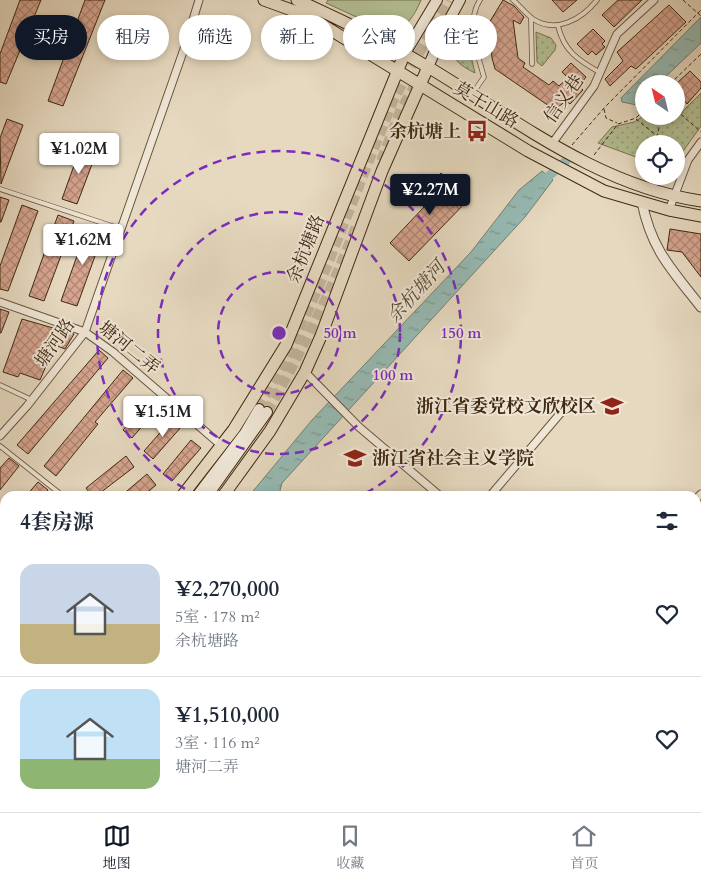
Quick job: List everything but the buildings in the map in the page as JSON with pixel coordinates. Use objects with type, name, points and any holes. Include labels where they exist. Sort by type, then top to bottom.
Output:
[{"type":"main road","name":"莫干山路","points":[[264,0],[308,16],[528,151],[604,191],[669,210],[701,216]]},
{"type":"main road","name":"莫干山路","points":[[297,0],[343,22]]},
{"type":"main road","name":"余杭塘路","points":[[415,37],[437,0]]},
{"type":"main road","points":[[227,491],[270,432],[305,372],[321,336],[382,171],[446,26],[460,0]]},
{"type":"main road","name":"余杭塘路","points":[[186,491],[222,446],[286,345],[402,60]]},
{"type":"main road","name":"莫干山路","points":[[413,60],[565,153],[615,176],[672,197],[701,200]]},
{"type":"main road","points":[[201,491],[263,411],[210,491]]},
{"type":"street","name":"塘河路","points":[[0,436],[32,400],[85,332],[184,49],[199,0]]},
{"type":"street","name":"信义巷","points":[[551,144],[594,86],[617,34],[654,0]]},
{"type":"street","points":[[669,210],[672,197],[688,160],[701,142]]},
{"type":"street","points":[[642,202],[646,226],[654,244],[701,307]]},
{"type":"street","name":"塘河二弄","points":[[0,302],[85,332],[113,352],[222,446]]},
{"type":"street","points":[[305,372],[350,418],[434,491]]},
{"type":"street","points":[[494,491],[570,402]]},
{"type":"lane","points":[[472,95],[484,76],[472,20],[475,8],[480,0]]},
{"type":"lane","points":[[514,0],[531,18],[542,25],[558,26],[574,20],[597,0]]},
{"type":"lane","points":[[531,18],[532,64]]},
{"type":"lane","points":[[558,26],[561,38],[569,52],[581,62],[600,72]]},
{"type":"lane","points":[[0,189],[120,229]]},
{"type":"lane","points":[[0,385],[32,400]]},
{"type":"lane","points":[[0,446],[57,491]]},
{"type":"path","points":[[683,0],[701,16]]},
{"type":"path","points":[[565,153],[604,108],[701,10]]},
{"type":"path","points":[[679,75],[701,54]]},
{"type":"path","points":[[604,108],[606,118],[618,124]]},
{"type":"path","points":[[588,164],[618,124],[635,118]]},
{"type":"path","points":[[685,118],[701,132]]},
{"type":"path","points":[[644,125],[656,135]]},
{"type":"green space","points":[[328,0],[421,0],[413,15],[352,15],[326,3]]},
{"type":"green space","points":[[536,32],[551,38],[556,45],[555,50],[542,66],[537,62]]},
{"type":"green space","points":[[457,60],[472,60],[475,73],[466,68]]},
{"type":"green space","points":[[701,93],[701,126],[685,148],[685,135],[635,135],[635,157],[598,143],[612,127],[635,121],[635,125],[685,125],[685,109]]},
{"type":"water","points":[[701,17],[701,43],[667,75],[644,75]]},
{"type":"water","points":[[635,84],[635,105],[622,102],[621,98]]},
{"type":"water","points":[[542,171],[553,180],[525,217],[282,483],[280,491],[253,491],[312,420],[471,252],[519,190]]},
{"type":"waterway","name":"余杭塘河","points":[[541,183],[566,161]]},
{"type":"tunnel","points":[[259,409],[290,352],[320,284],[393,101],[448,0]]},
{"type":"tunnel","points":[[381,161],[401,109],[417,82]]},
{"type":"tunnel","points":[[267,412],[315,321],[356,226]]},
{"type":"place","name":"余杭塘上","points":[[477,131]]},
{"type":"place","name":"浙江省委党校文欣校区","points":[[612,406]]},
{"type":"place","name":"浙江省社会主义学院","points":[[355,458]]}]
